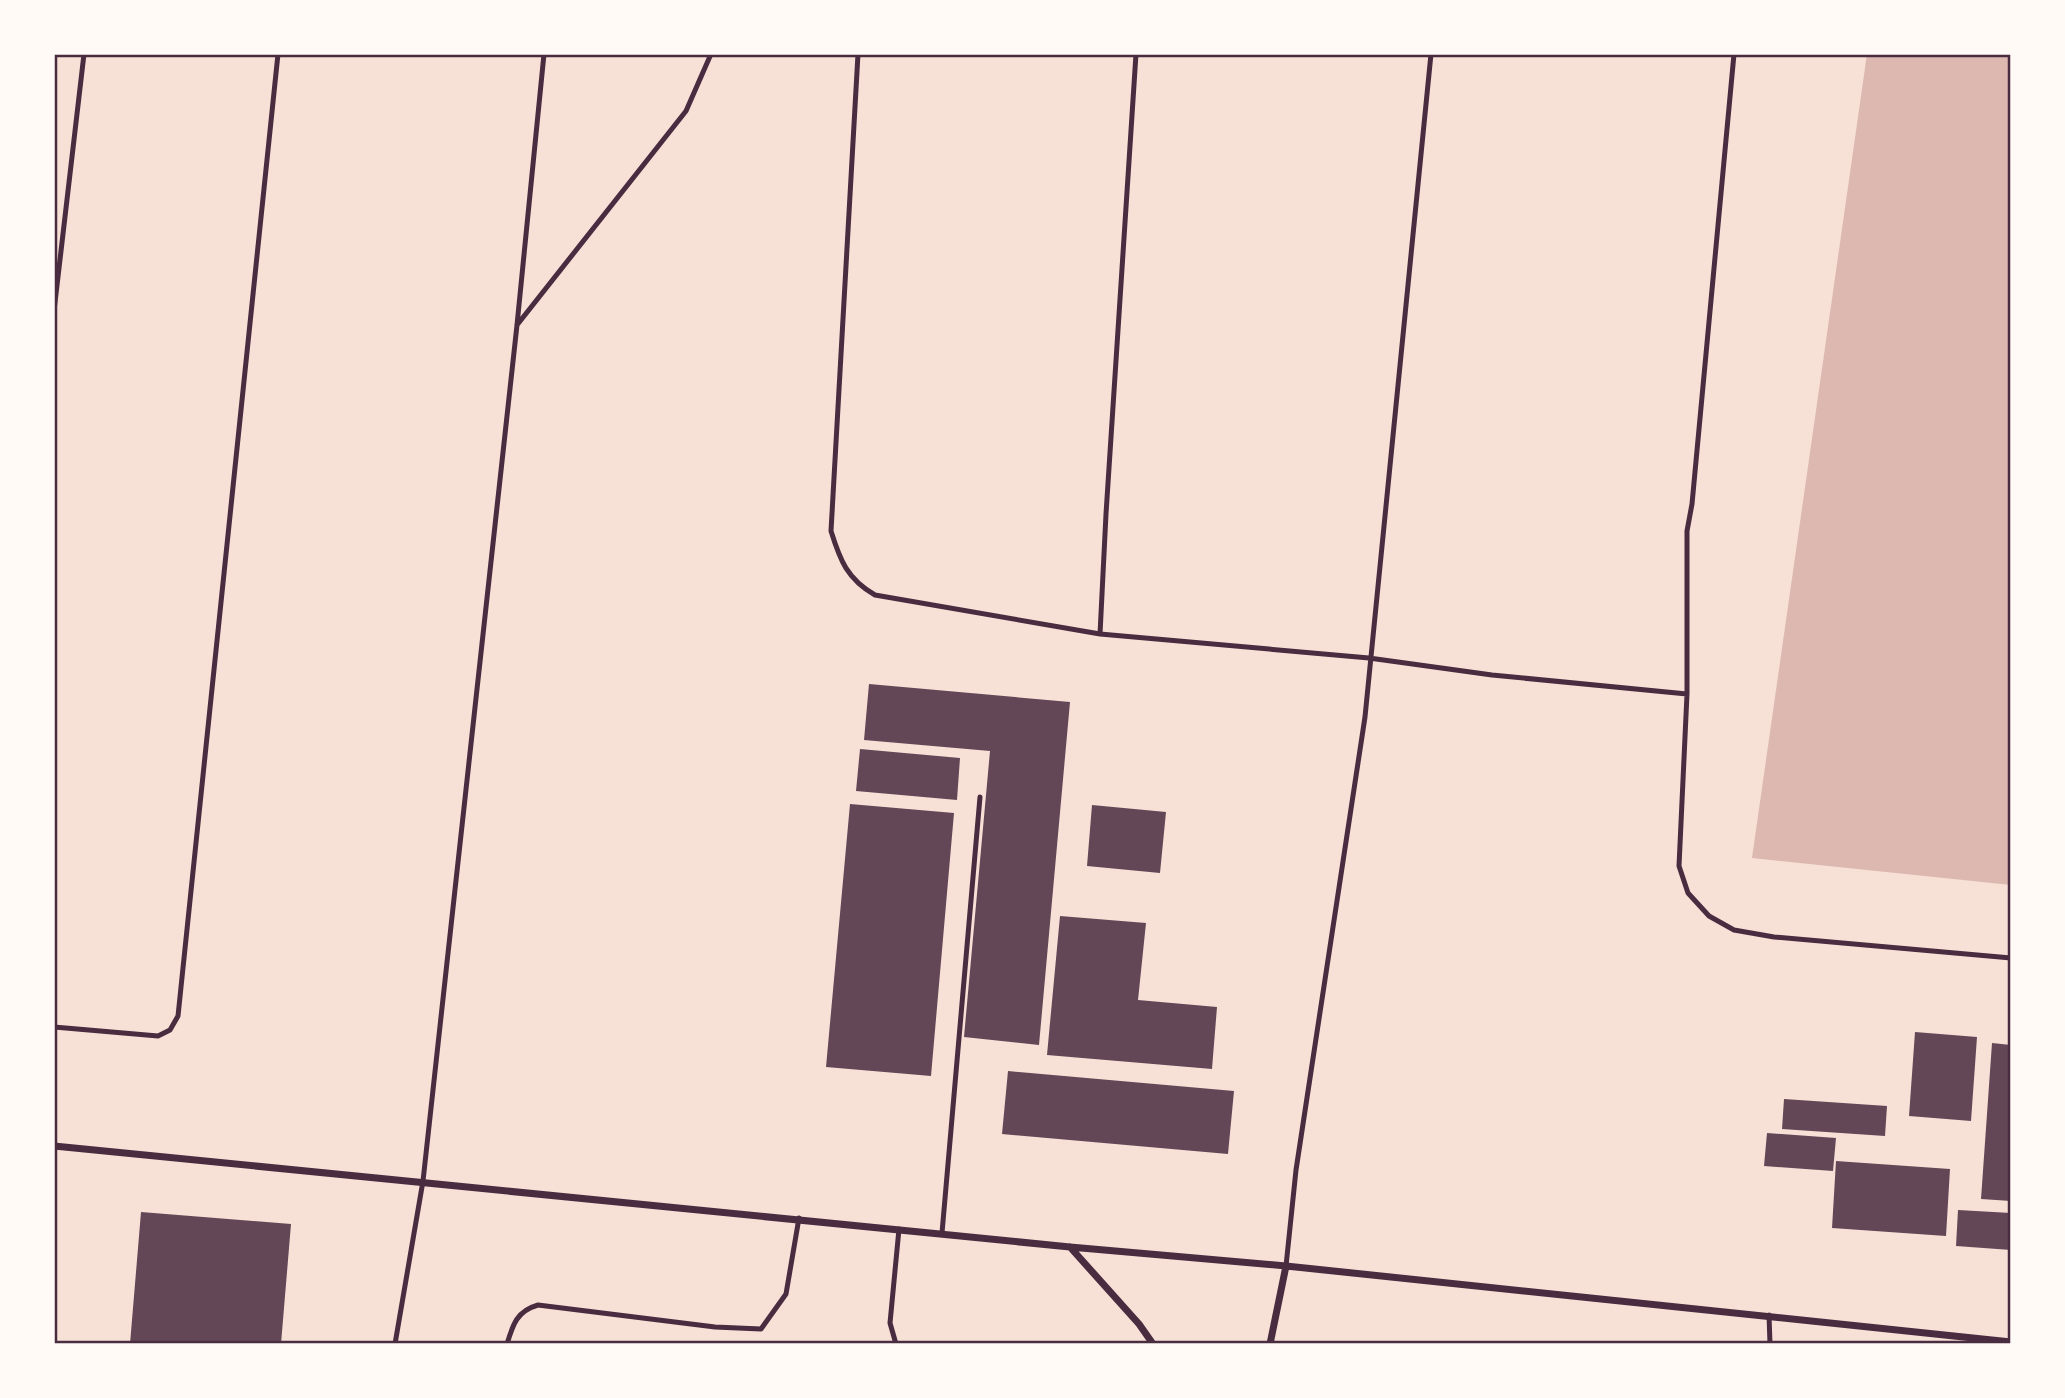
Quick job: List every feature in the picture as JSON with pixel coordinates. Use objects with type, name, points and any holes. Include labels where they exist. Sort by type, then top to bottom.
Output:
[{"type":"street","points":[[54,1146],[1286,1266],[2011,1342]]},
{"type":"street","points":[[1070,1247],[1139,1324],[1153,1344]]},
{"type":"street","points":[[1270,1344],[1286,1266]]},
{"type":"lane","points":[[54,311],[84,54]]},
{"type":"lane","points":[[54,1027],[158,1036],[170,1030],[178,1016],[278,54]]},
{"type":"lane","points":[[395,1344],[423,1181],[544,54]]},
{"type":"lane","points":[[517,325],[686,111],[711,54]]},
{"type":"lane","points":[[858,54],[831,531],[839,558],[857,585],[875,595],[1100,634],[1369,659],[1492,675],[1687,694]]},
{"type":"lane","points":[[1100,634],[1105,514],[1136,54]]},
{"type":"lane","points":[[1286,1266],[1296,1170],[1365,716],[1431,54]]},
{"type":"lane","points":[[1734,54],[1692,504],[1687,531],[1687,694],[1679,866],[1688,893],[1709,916],[1734,930],[1774,937],[2011,958]]},
{"type":"lane","points":[[942,1233],[980,797]]},
{"type":"lane","points":[[507,1344],[519,1315],[527,1308],[538,1305],[761,1329],[786,1294],[799,1218]]},
{"type":"lane","points":[[895,1344],[890,1323],[899,1228]]},
{"type":"lane","points":[[1769,1315],[1770,1344]]},
{"type":"shaded area","points":[[1867,54],[2011,54],[2011,885],[1752,858]]},
{"type":"building","points":[[869,684],[1070,702],[1039,1045],[964,1037],[990,751],[864,740]]},
{"type":"building","points":[[860,749],[960,758],[957,800],[856,791]]},
{"type":"building","points":[[850,804],[954,813],[931,1076],[826,1067]]},
{"type":"building","points":[[1092,805],[1166,812],[1160,873],[1087,866]]},
{"type":"building","points":[[1060,916],[1146,923],[1138,1000],[1217,1007],[1212,1069],[1047,1055]]},
{"type":"building","points":[[1915,1032],[1977,1037],[1971,1121],[1909,1116]]},
{"type":"building","points":[[1992,1043],[2011,1045],[2011,1201],[1981,1199]]},
{"type":"building","points":[[1008,1071],[1234,1091],[1228,1154],[1002,1134]]},
{"type":"building","points":[[1784,1099],[1887,1106],[1885,1136],[1782,1129]]},
{"type":"building","points":[[1767,1133],[1836,1138],[1833,1171],[1764,1166]]},
{"type":"building","points":[[1836,1161],[1950,1169],[1946,1236],[1832,1228]]},
{"type":"building","points":[[1958,1210],[2011,1213],[2011,1250],[1956,1246]]},
{"type":"building","points":[[141,1212],[291,1224],[281,1344],[130,1344]]}]
